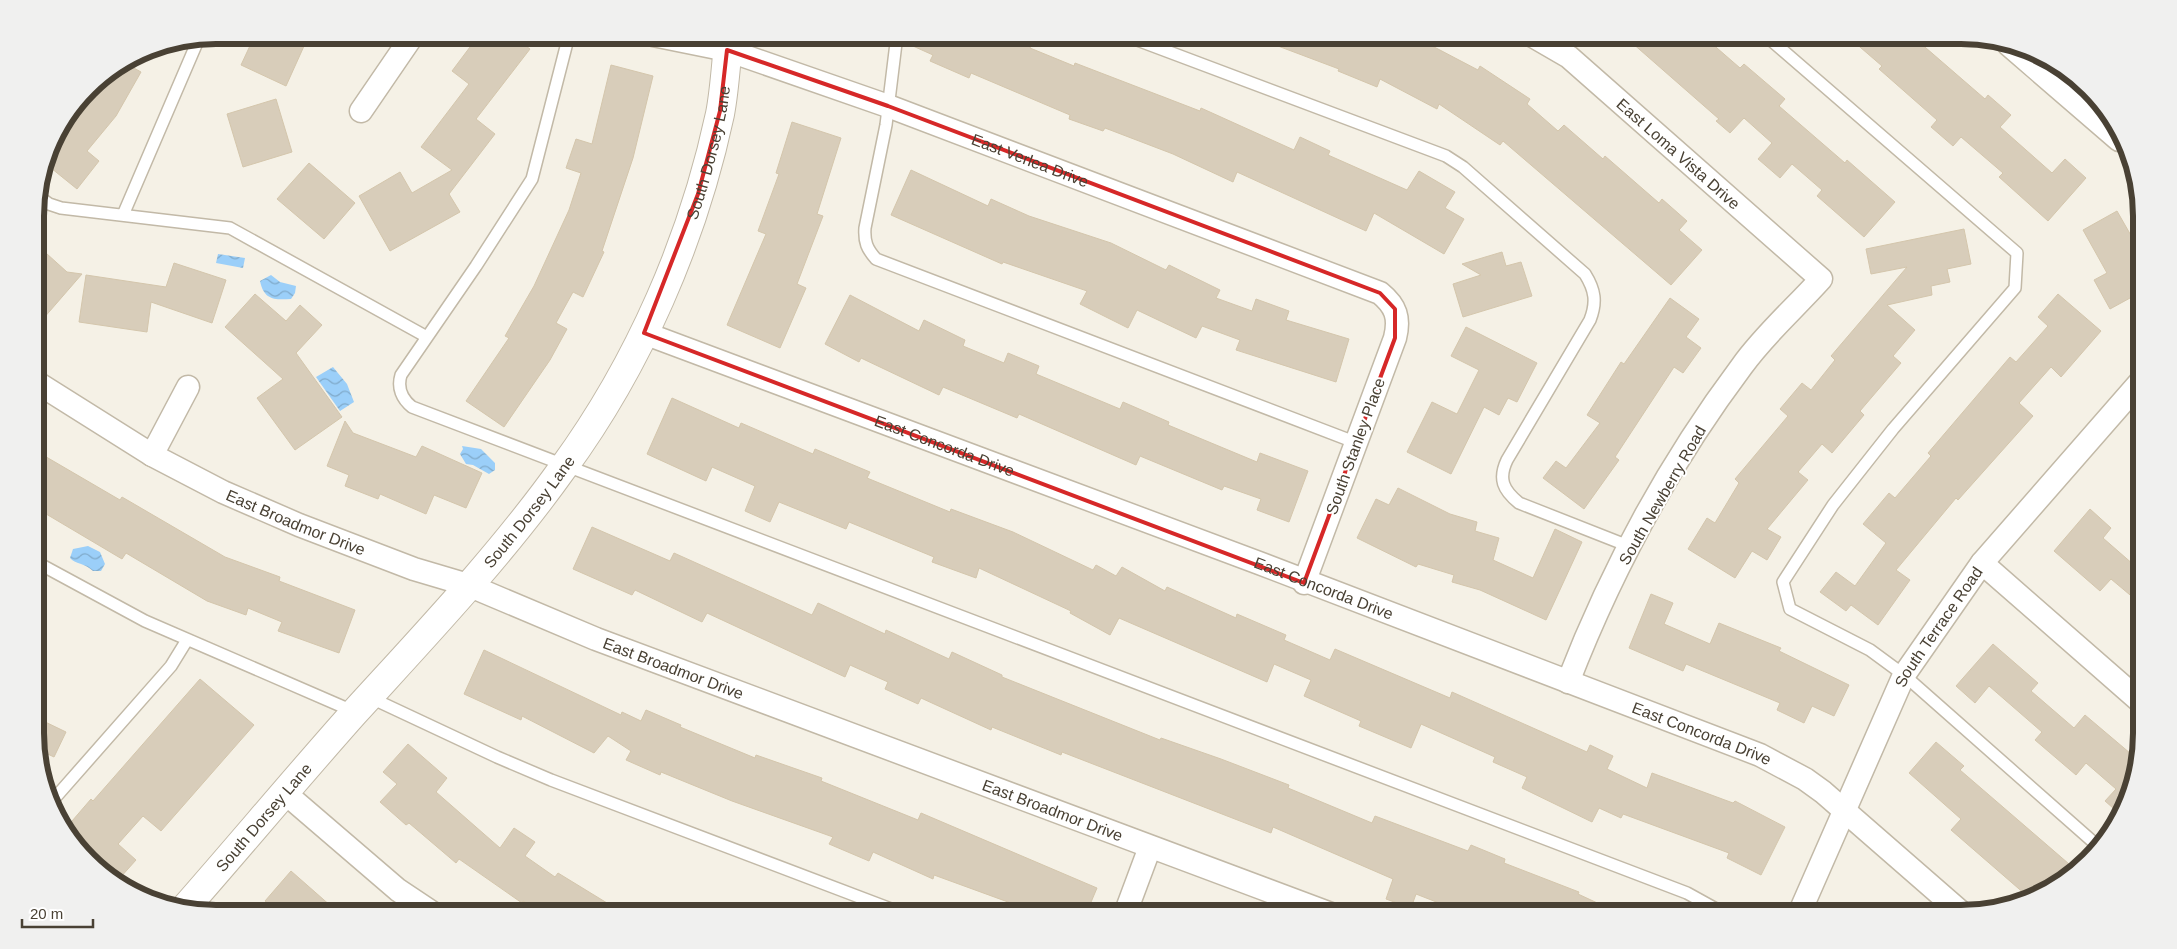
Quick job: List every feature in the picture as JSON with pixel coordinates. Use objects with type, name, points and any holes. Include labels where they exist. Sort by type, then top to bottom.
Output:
[{"type":"street","points":[[361,110],[407,44]]},
{"type":"street","name":"South Dorsey Lane","points":[[195,904],[285,793],[468,585],[544,495],[565,466],[608,398],[644,332],[687,229],[709,159],[720,111],[728,44]]},
{"type":"street","name":"East Verlea Drive","points":[[733,44],[888,106],[1372,288],[1389,300],[1395,309]]},
{"type":"street","name":"East Loma Vista Drive","points":[[1547,44],[1569,57],[1821,279]]},
{"type":"street","points":[[2020,54],[2112,134]]},
{"type":"street","name":"South Newberry Road","points":[[1568,682],[1601,604],[1677,462],[1742,365],[1821,279]]},
{"type":"street","name":"South Stanley Place","points":[[1304,583],[1395,338],[1398,318],[1395,309]]},
{"type":"street","name":"East Concorda Drive","points":[[644,332],[1259,563],[1304,583],[1760,755],[1805,779],[1844,810],[1953,905]]},
{"type":"street","name":"East Broadmor Drive","points":[[44,387],[152,455],[223,492],[292,522],[414,569],[468,585],[596,639],[1308,905]]},
{"type":"street","points":[[152,455],[188,387]]},
{"type":"street","name":"South Terrace Road","points":[[1803,905],[1904,675],[1982,563],[2133,389]]},
{"type":"street","points":[[1982,563],[2133,695]]},
{"type":"street","points":[[285,793],[385,880],[421,905]]},
{"type":"street","points":[[1127,905],[1150,846]]},
{"type":"lane","points":[[567,44],[532,179],[476,266],[426,337],[399,381],[399,389],[406,402],[418,411],[1687,892],[1709,905]]},
{"type":"lane","points":[[896,44],[888,106],[865,228],[864,240],[868,251],[876,259],[1357,443]]},
{"type":"lane","points":[[1148,44],[1446,156],[1463,167],[1585,274],[1595,296],[1590,320],[1507,460],[1502,471],[1502,484],[1509,495],[1519,503],[1631,547]]},
{"type":"lane","points":[[1775,44],[2017,253],[2015,288],[1893,428],[1833,505],[1783,582],[1790,609],[1870,650],[1904,675],[2094,842]]},
{"type":"lane","points":[[123,215],[196,45]]},
{"type":"lane","points":[[45,201],[61,208],[230,228],[245,234],[426,337]]},
{"type":"lane","points":[[44,566],[145,621],[187,640],[362,705],[551,780],[880,905]]},
{"type":"lane","points":[[56,797],[171,666],[187,640]]},
{"type":"highlighted area","points":[[727,50],[888,106],[1380,293],[1395,309],[1395,338],[1304,583],[644,333],[698,194],[720,111]]},
{"type":"water","points":[[218,254],[245,258],[243,268],[216,263]]},
{"type":"water","points":[[271,275],[280,282],[296,286],[295,293],[291,299],[271,298],[264,292],[260,281]]},
{"type":"water","points":[[333,367],[347,384],[354,402],[340,411],[316,377]]},
{"type":"water","points":[[462,446],[481,449],[495,463],[495,470],[489,474],[473,465],[466,464],[460,454],[463,449]]},
{"type":"water","points":[[88,546],[100,552],[105,564],[101,571],[93,571],[70,558],[73,549]]},
{"type":"building","points":[[251,44],[305,44],[286,86],[241,65]]},
{"type":"building","points":[[472,44],[523,44],[530,49],[476,119],[495,134],[449,194],[460,212],[390,251],[359,196],[400,172],[412,193],[452,170],[421,147],[469,84],[452,71]]},
{"type":"building","points":[[908,44],[1031,44],[1030,48],[1074,66],[1075,63],[1200,111],[1201,108],[1294,150],[1300,137],[1330,151],[1328,155],[1407,190],[1419,171],[1455,192],[1445,208],[1464,219],[1444,254],[1374,213],[1366,231],[1237,172],[1233,182],[1173,154],[1105,128],[1103,131],[1069,119],[1070,115],[971,73],[969,78],[930,61],[933,55]]},
{"type":"building","points":[[1273,44],[1428,44],[1478,70],[1480,66],[1530,99],[1527,104],[1558,131],[1564,125],[1603,159],[1605,156],[1659,203],[1662,199],[1687,221],[1679,230],[1702,250],[1671,285],[1503,141],[1500,145],[1439,104],[1437,109],[1380,79],[1377,87],[1338,71],[1339,69]]},
{"type":"building","points":[[1633,44],[1712,44],[1740,68],[1744,64],[1785,99],[1779,106],[1845,163],[1847,160],[1895,202],[1864,237],[1817,196],[1822,190],[1792,164],[1780,178],[1758,159],[1772,143],[1744,118],[1730,133],[1716,121],[1719,119]]},
{"type":"building","points":[[1856,44],[1921,44],[1985,99],[1988,95],[2011,115],[2000,127],[2052,173],[2065,159],[2086,178],[2048,221],[1999,177],[2003,173],[1961,137],[1953,146],[1931,127],[1937,120],[1879,69],[1882,66]]},
{"type":"building","points":[[611,65],[653,76],[633,158],[602,251],[604,252],[583,297],[573,292],[556,323],[567,329],[550,360],[504,427],[466,401],[509,338],[505,336],[534,286],[569,210],[581,173],[566,168],[576,139],[592,144]]},
{"type":"building","points":[[131,66],[141,72],[116,116],[87,151],[99,161],[77,189],[51,168],[57,150],[79,111],[111,79]]},
{"type":"building","points":[[276,99],[292,152],[243,167],[227,114]]},
{"type":"building","points":[[792,122],[841,138],[817,214],[823,216],[797,284],[806,288],[780,348],[727,325],[766,234],[758,231],[779,174],[776,173]]},
{"type":"building","points":[[309,163],[355,203],[324,239],[277,199]]},
{"type":"building","points":[[911,170],[988,206],[991,199],[1029,216],[1111,243],[1166,270],[1169,265],[1220,290],[1216,298],[1252,311],[1256,299],[1289,311],[1286,320],[1349,339],[1336,382],[1236,350],[1240,340],[1202,326],[1196,338],[1137,310],[1128,328],[1080,304],[1087,291],[1003,262],[1002,264],[891,215]]},
{"type":"building","points":[[2117,211],[2133,239],[2133,296],[2110,309],[2094,280],[2107,273],[2083,230]]},
{"type":"building","points":[[1964,229],[1971,264],[1947,269],[1950,282],[1931,286],[1932,295],[1887,305],[1915,330],[1893,356],[1901,363],[1860,411],[1864,415],[1832,453],[1822,444],[1798,472],[1808,480],[1767,529],[1781,537],[1767,560],[1752,551],[1735,578],[1688,549],[1707,518],[1715,523],[1739,483],[1735,479],[1788,416],[1780,409],[1802,383],[1811,390],[1835,360],[1831,356],[1907,267],[1871,274],[1866,249]]},
{"type":"building","points":[[44,251],[67,272],[82,274],[44,318]]},
{"type":"building","points":[[1502,252],[1506,266],[1521,262],[1532,296],[1463,317],[1453,284],[1481,275],[1462,264]]},
{"type":"building","points":[[174,263],[226,280],[212,323],[151,302],[147,332],[79,322],[86,275],[166,287]]},
{"type":"building","points":[[255,294],[286,321],[300,305],[322,325],[296,353],[342,417],[295,450],[257,398],[283,379],[225,327]]},
{"type":"building","points":[[2058,294],[2101,331],[2061,377],[2051,367],[2019,403],[2033,416],[1958,500],[1956,498],[1896,570],[1910,580],[1878,625],[1851,605],[1846,611],[1820,592],[1836,572],[1855,586],[1886,543],[1863,524],[1889,493],[1895,498],[1931,456],[1928,453],[2010,357],[2016,362],[2048,326],[2038,317]]},
{"type":"building","points":[[850,295],[919,331],[924,320],[965,340],[963,346],[1004,363],[1008,353],[1039,366],[1036,374],[1120,409],[1123,402],[1169,422],[1168,425],[1257,462],[1260,453],[1308,471],[1289,522],[1257,510],[1261,499],[1224,486],[1222,490],[1140,456],[1136,465],[1019,414],[1017,418],[943,387],[939,395],[861,358],[859,362],[825,344]]},
{"type":"building","points":[[1670,298],[1699,319],[1686,337],[1701,348],[1683,373],[1674,367],[1615,457],[1619,460],[1584,509],[1543,478],[1556,461],[1566,468],[1600,423],[1587,415],[1621,362],[1624,364]]},
{"type":"building","points":[[1466,327],[1537,363],[1517,402],[1508,398],[1499,415],[1484,407],[1451,474],[1407,452],[1432,402],[1457,414],[1479,370],[1451,356]]},
{"type":"building","points":[[672,398],[739,428],[741,423],[813,454],[815,449],[870,472],[867,478],[950,512],[951,509],[1013,532],[1093,570],[1096,565],[1116,576],[1122,567],[1165,591],[1167,587],[1236,618],[1237,614],[1286,635],[1284,640],[1330,660],[1335,649],[1450,698],[1452,692],[1587,752],[1590,745],[1613,756],[1607,769],[1647,788],[1652,773],[1733,803],[1735,801],[1785,827],[1761,875],[1727,858],[1729,853],[1623,814],[1621,818],[1599,808],[1592,822],[1522,788],[1527,777],[1493,762],[1495,757],[1421,724],[1411,748],[1359,726],[1361,721],[1304,696],[1311,680],[1274,664],[1267,682],[1119,618],[1110,635],[1070,613],[1071,611],[979,568],[976,578],[932,562],[934,557],[849,522],[846,529],[779,502],[770,522],[745,511],[755,486],[712,467],[706,481],[647,454]]},
{"type":"building","points":[[345,421],[353,433],[416,457],[422,446],[482,473],[466,508],[434,495],[426,514],[380,494],[378,499],[345,486],[349,475],[327,466]]},
{"type":"building","points":[[44,456],[120,500],[122,497],[225,557],[280,577],[279,581],[355,610],[339,653],[278,631],[282,622],[248,608],[246,615],[207,601],[126,553],[122,559],[44,513]]},
{"type":"building","points":[[1398,488],[1450,514],[1477,522],[1475,531],[1499,538],[1493,560],[1533,578],[1555,529],[1582,542],[1546,620],[1480,590],[1452,582],[1454,575],[1418,564],[1416,567],[1357,538],[1376,499],[1389,505]]},
{"type":"building","points":[[2090,509],[2111,528],[2103,538],[2133,564],[2133,597],[2111,579],[2100,591],[2054,551]]},
{"type":"building","points":[[592,527],[670,561],[674,553],[812,615],[818,603],[885,634],[886,630],[949,659],[952,652],[1002,675],[1002,677],[1160,740],[1161,738],[1289,785],[1288,788],[1372,823],[1375,816],[1468,851],[1471,845],[1505,859],[1504,863],[1579,892],[1578,894],[1602,905],[1444,905],[1416,894],[1412,905],[1403,905],[1386,899],[1393,879],[1273,827],[1271,833],[1062,752],[1061,755],[992,727],[991,730],[921,698],[918,704],[885,689],[888,682],[850,665],[845,677],[707,613],[702,622],[635,590],[632,595],[573,569]]},
{"type":"building","points":[[1651,594],[1673,603],[1664,624],[1710,644],[1719,623],[1781,648],[1779,651],[1849,685],[1834,716],[1812,706],[1804,723],[1777,710],[1780,703],[1686,664],[1683,671],[1629,648]]},
{"type":"building","points":[[1993,644],[2038,683],[2031,691],[2074,728],[2085,715],[2132,755],[2127,778],[2115,810],[2105,801],[2116,789],[2086,763],[2076,775],[2035,740],[2042,732],[1989,686],[1975,703],[1956,686]]},
{"type":"building","points":[[484,650],[621,715],[622,712],[641,721],[646,710],[681,725],[680,727],[755,758],[756,755],[822,778],[821,781],[918,820],[921,813],[1097,888],[1090,905],[1016,905],[934,875],[933,879],[873,852],[869,861],[829,844],[833,837],[732,801],[661,772],[660,775],[626,760],[631,751],[608,736],[594,753],[522,716],[521,720],[464,694]]},
{"type":"building","points":[[200,679],[254,725],[161,831],[143,816],[118,844],[136,860],[121,876],[94,855],[79,838],[70,824],[91,799],[93,801]]},
{"type":"building","points":[[44,721],[66,732],[54,757],[45,753]]},
{"type":"building","points":[[1936,742],[1964,766],[1960,770],[2071,865],[2057,876],[2023,893],[1951,830],[1961,819],[1909,773]]},
{"type":"building","points":[[408,744],[447,778],[436,792],[500,848],[514,828],[535,842],[525,856],[555,877],[558,873],[610,905],[530,905],[523,901],[522,903],[459,859],[456,863],[409,823],[406,825],[380,802],[397,784],[383,772]]},
{"type":"building","points":[[291,871],[330,905],[270,905],[265,901]]}]
